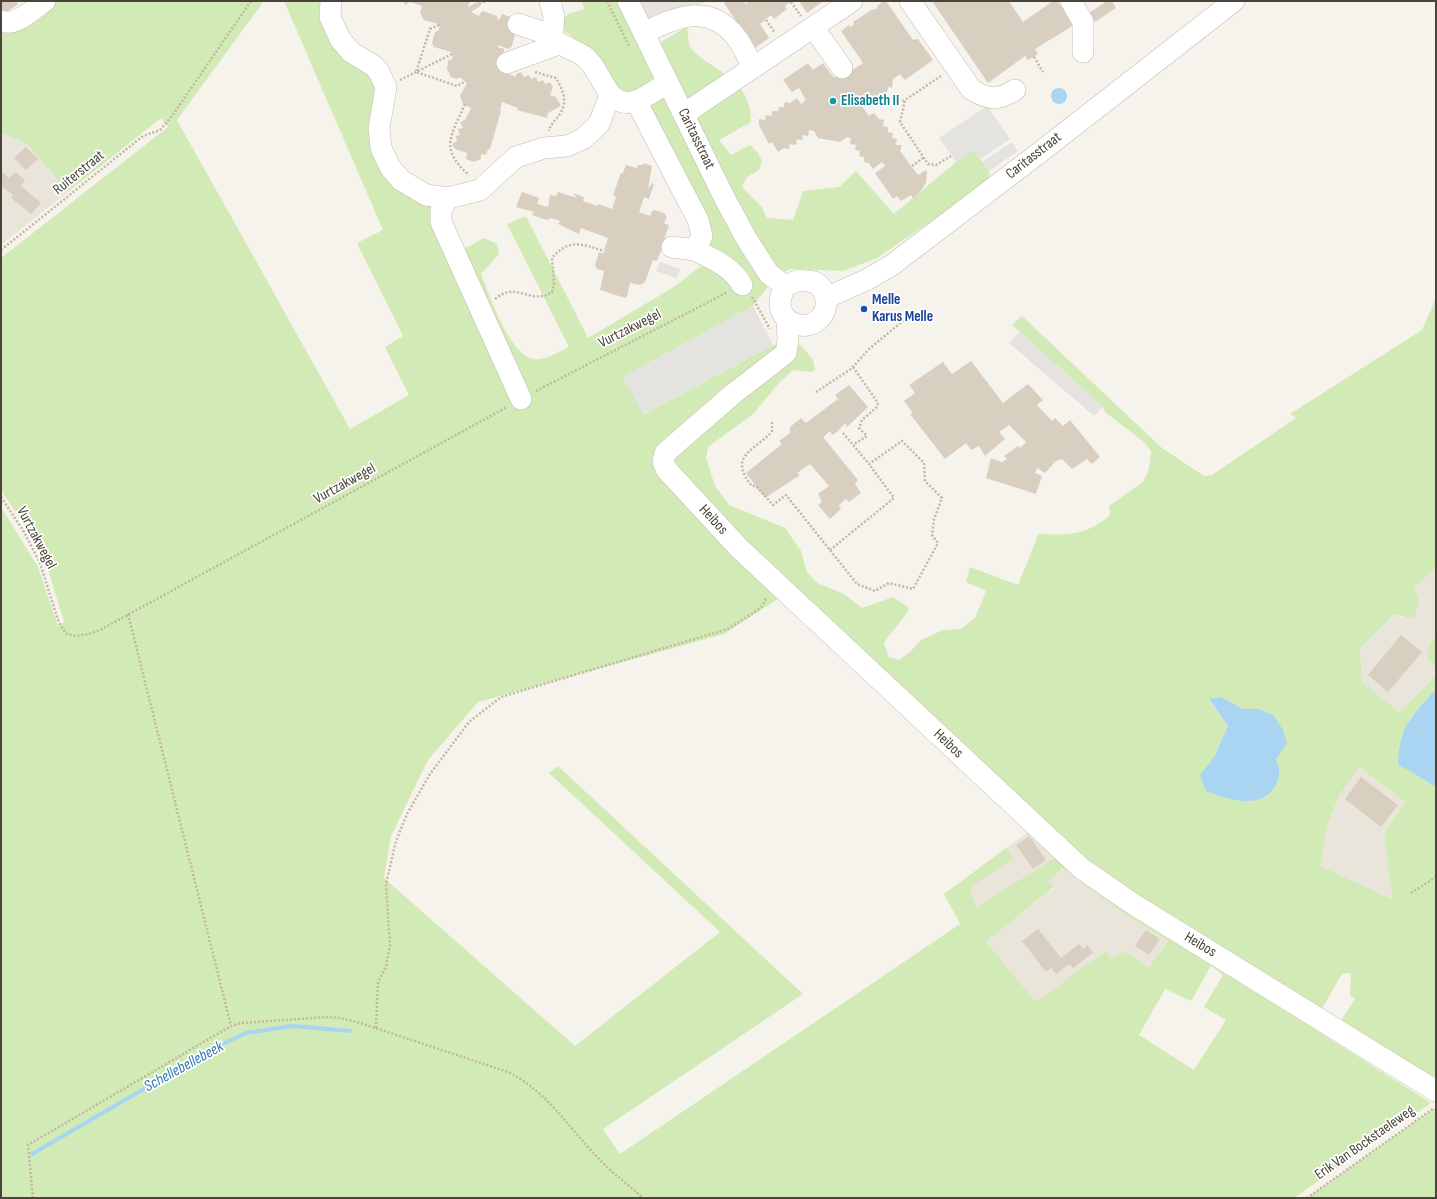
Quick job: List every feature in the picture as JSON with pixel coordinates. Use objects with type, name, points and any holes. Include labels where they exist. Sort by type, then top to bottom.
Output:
[{"type":"street","points":[[1,21],[7,23],[20,18],[45,1]]},
{"type":"street","points":[[331,1],[330,17],[340,39],[351,52],[377,69],[386,87],[379,128],[381,148],[390,167],[401,180],[426,194],[448,198],[480,190],[516,156],[549,148],[567,146],[583,139],[600,124],[610,95]]},
{"type":"street","points":[[550,1],[554,17],[555,40]]},
{"type":"street","name":"Caritasstraat","points":[[628,1],[724,197],[777,280]]},
{"type":"street","points":[[684,114],[852,1]]},
{"type":"street","points":[[910,1],[970,89],[983,97],[1003,97],[1015,90]]},
{"type":"street","points":[[1071,1],[1083,22],[1083,52]]},
{"type":"street","name":"Caritasstraat","points":[[826,298],[868,279],[892,265],[1039,154],[1234,1]]},
{"type":"street","points":[[644,33],[677,19],[696,14],[713,18],[725,26],[737,38],[753,67]]},
{"type":"street","points":[[518,24],[555,40],[584,56],[600,75],[610,95],[614,99],[623,102],[636,101],[668,83]]},
{"type":"street","points":[[813,27],[842,68]]},
{"type":"street","points":[[507,63],[555,40]]},
{"type":"street","points":[[636,101],[698,220],[702,236],[695,250]]},
{"type":"street","points":[[448,198],[441,210],[441,222],[521,399]]},
{"type":"street","points":[[672,247],[695,250],[719,262],[736,275],[742,285]]},
{"type":"street","points":[[777,280],[799,280],[816,283],[823,290],[826,298],[825,310],[820,319],[808,325],[797,325],[787,319],[781,310],[777,280]]},
{"type":"street","name":"Heibos","points":[[787,319],[788,340],[786,353],[733,394],[665,453],[663,461],[666,469],[739,548],[1081,868],[1133,904],[1436,1091]]},
{"type":"path","name":"Ruiterstraat","points":[[1,250],[143,136],[160,130],[172,116],[251,1]]},
{"type":"path","points":[[479,4],[485,1]]},
{"type":"path","points":[[416,72],[430,29],[439,25]]},
{"type":"path","points":[[386,87],[452,54]]},
{"type":"path","points":[[1034,57],[1043,72]]},
{"type":"path","points":[[507,63],[556,78],[560,85],[563,94],[564,107],[561,113],[551,123],[549,131],[549,148]]},
{"type":"path","points":[[887,97],[904,101],[955,67]]},
{"type":"path","points":[[416,72],[457,86],[466,81]]},
{"type":"path","points":[[904,101],[901,124],[928,164],[936,165],[951,156]]},
{"type":"path","points":[[465,104],[451,136],[450,148],[452,158],[483,187]]},
{"type":"path","points":[[912,166],[923,158]]},
{"type":"path","points":[[484,316],[489,305],[503,293],[524,292],[543,296],[552,292],[554,284],[552,258],[563,247],[573,244],[582,244],[604,251]]},
{"type":"path","name":"Vurtzakwegel","points":[[1,497],[24,532],[40,563],[59,623],[67,634],[76,636],[89,634],[355,491],[521,399],[742,285]]},
{"type":"path","points":[[816,392],[853,367],[869,349],[904,320]]},
{"type":"path","points":[[853,367],[878,403],[877,407],[862,420],[859,428],[867,436],[853,445]]},
{"type":"path","points":[[772,422],[772,430],[769,435],[744,456],[742,467],[743,475],[752,486],[756,486],[773,505],[786,495],[857,584],[876,591],[889,582],[913,589],[938,543],[932,535],[934,519],[942,498],[925,481],[924,463],[902,441],[869,464]]},
{"type":"path","points":[[830,550],[894,498],[869,464],[843,433]]},
{"type":"path","points":[[376,1028],[378,982],[386,967],[390,945],[386,884],[396,841],[407,814],[430,774],[469,722],[501,697],[728,629],[761,608],[774,580]]},
{"type":"path","points":[[128,614],[231,1026]]},
{"type":"path","points":[[1411,893],[1436,877]]},
{"type":"path","points":[[33,1198],[28,1145],[231,1026],[241,1023],[328,1017],[340,1018],[376,1028],[508,1072],[527,1081],[553,1106],[600,1160],[643,1198]]},
{"type":"path","name":"Erik Van Bockstaeleweg","points":[[1307,1198],[1436,1106]]},
{"type":"shaded area","points":[[640,1],[707,1],[652,29]]},
{"type":"shaded area","points":[[987,106],[1010,139],[980,159],[974,150],[956,162],[939,138]]},
{"type":"shaded area","points":[[1,133],[27,144],[68,192],[1,245]]},
{"type":"shaded area","points":[[1012,142],[1018,151],[989,171],[982,162]]},
{"type":"shaded area","points":[[660,262],[680,269],[677,278],[656,271]]},
{"type":"shaded area","points":[[753,306],[773,345],[643,414],[623,377]]},
{"type":"shaded area","points":[[1020,332],[1103,407],[1094,416],[1009,343]]},
{"type":"shaded area","points":[[1436,568],[1436,635],[1429,643],[1428,659],[1436,668],[1436,675],[1400,714],[1362,682],[1360,648],[1395,615],[1403,618],[1419,601],[1414,587]]},
{"type":"shaded area","points":[[1359,767],[1405,802],[1384,833],[1392,899],[1319,866],[1326,829],[1339,796]]},
{"type":"shaded area","points":[[1035,827],[1064,853],[977,908],[971,895],[972,886],[1014,859],[1006,848]]},
{"type":"shaded area","points":[[1062,868],[1126,915],[1168,941],[1150,967],[1124,951],[1112,961],[1106,951],[1036,1003],[986,942],[1054,888],[1047,881]]},
{"type":"green space","points":[[50,1],[264,1],[177,120],[350,429],[409,395],[385,347],[403,336],[357,243],[383,230],[284,1],[328,1],[327,14],[374,69],[380,155],[440,204],[462,250],[484,238],[497,244],[499,254],[481,274],[496,311],[511,340],[520,351],[530,358],[544,358],[569,347],[507,224],[526,216],[588,338],[672,288],[704,264],[709,258],[622,94],[578,41],[564,31],[563,19],[568,14],[585,9],[581,1],[640,1],[659,43],[687,27],[689,44],[691,48],[700,57],[740,87],[748,101],[751,122],[719,140],[731,155],[750,145],[758,153],[762,161],[759,170],[747,177],[742,187],[762,207],[767,218],[793,220],[803,191],[839,187],[856,171],[894,214],[956,162],[974,150],[989,171],[990,181],[877,258],[843,271],[790,269],[776,276],[753,306],[623,377],[644,414],[773,345],[801,345],[813,360],[815,370],[811,372],[793,370],[779,383],[753,414],[708,447],[706,458],[715,486],[729,505],[785,528],[801,551],[807,572],[817,583],[844,594],[862,608],[893,597],[909,608],[884,643],[889,657],[899,660],[910,652],[921,640],[943,630],[961,629],[975,618],[986,591],[966,582],[970,567],[1018,585],[1039,533],[1058,535],[1077,533],[1094,526],[1110,515],[1109,506],[1143,482],[1149,469],[1151,451],[1144,442],[1105,412],[1103,407],[1012,325],[1022,316],[1162,448],[1204,476],[1212,475],[1296,418],[1290,414],[1422,330],[1436,298],[1436,568],[1414,587],[1419,601],[1414,618],[1394,615],[1360,648],[1362,682],[1400,713],[1436,675],[1436,689],[1410,718],[1398,763],[1436,787],[1436,1083],[1339,1023],[1355,999],[1350,995],[1351,973],[1342,974],[1311,1027],[1431,1103],[1294,1198],[1,1198],[1,507],[38,567],[58,626],[64,622],[47,566],[36,543],[1,490],[1,258],[168,127],[161,118],[68,192],[27,144],[1,133],[1,25]],"holes":[[[781,597],[1063,853],[977,907],[971,895],[972,886],[1014,859],[1006,848],[944,894],[960,924],[620,1154],[603,1129],[803,994],[558,766],[549,773],[720,932],[575,1046],[384,878],[391,836],[428,760],[478,702],[724,634]],[[1221,697],[1243,709],[1259,709],[1287,743],[1276,760],[1201,775],[1214,757],[1228,726],[1209,700]],[[1359,767],[1405,802],[1384,833],[1392,899],[1320,866],[1326,829],[1339,796]],[[1062,868],[1126,915],[1168,941],[1149,967],[1124,951],[1112,960],[1106,951],[1036,1002],[986,942],[1054,887],[1048,881]],[[1211,966],[1223,975],[1204,1007],[1226,1020],[1194,1070],[1139,1035],[1165,989],[1191,1001]]]},
{"type":"green space","points":[[1436,635],[1436,668],[1428,659],[1428,652],[1431,641]]},
{"type":"green space","points":[[1436,1107],[1436,1198],[1307,1198]]},
{"type":"water","points":[[1059,88],[1065,90],[1067,96],[1065,102],[1059,104],[1053,102],[1051,96],[1053,90]]},
{"type":"water","points":[[1436,689],[1436,787],[1398,764],[1401,740],[1408,722]]},
{"type":"water","points":[[1221,697],[1243,709],[1259,709],[1274,716],[1283,730],[1287,743],[1276,760],[1279,769],[1278,778],[1276,784],[1270,792],[1263,798],[1244,801],[1234,800],[1206,791],[1200,775],[1214,757],[1228,726],[1209,699]]},
{"type":"building","points":[[3,1],[16,1],[18,4],[4,14],[1,11],[1,3]]},
{"type":"building","points":[[403,1],[470,1],[468,7],[477,2],[480,6],[471,12],[479,16],[482,11],[497,16],[497,19],[499,20],[502,14],[519,20],[512,46],[508,49],[498,45],[498,47],[504,49],[503,56],[499,55],[495,65],[497,64],[500,68],[497,69],[516,77],[516,74],[521,72],[524,77],[529,75],[531,79],[536,77],[538,82],[543,80],[545,84],[550,82],[553,87],[550,95],[556,97],[561,106],[548,113],[547,118],[517,110],[518,108],[502,102],[501,111],[490,149],[488,149],[486,155],[481,154],[481,159],[474,162],[466,159],[467,153],[455,149],[452,144],[457,141],[456,136],[460,135],[458,129],[463,128],[460,122],[465,120],[471,108],[463,104],[460,96],[467,83],[460,77],[458,79],[451,77],[447,69],[448,61],[452,59],[453,56],[451,52],[434,47],[432,43],[435,32],[438,31],[440,27],[438,24],[424,20],[420,13],[422,6],[410,2],[405,5]]},
{"type":"building","points":[[726,1],[743,1],[746,4],[750,1],[792,1],[785,6],[787,9],[774,19],[771,15],[760,24],[769,38],[755,48],[744,32],[737,27],[739,25],[724,3]]},
{"type":"building","points":[[799,1],[821,1],[822,2],[807,13]]},
{"type":"building","name":"Elisabeth II","points":[[886,1],[913,40],[918,39],[933,60],[905,80],[900,74],[893,79],[892,88],[888,87],[886,100],[874,100],[871,95],[859,102],[869,116],[874,113],[879,119],[884,120],[883,126],[888,127],[888,132],[893,133],[892,138],[897,139],[896,145],[902,145],[900,151],[918,175],[926,170],[927,171],[926,183],[920,192],[913,198],[911,195],[901,201],[897,196],[893,199],[875,173],[885,166],[882,162],[873,169],[869,163],[864,162],[864,157],[859,156],[860,151],[855,150],[856,145],[850,144],[851,138],[847,137],[840,142],[818,138],[814,131],[809,130],[808,136],[803,135],[802,140],[797,139],[796,145],[790,144],[789,149],[784,148],[778,152],[772,142],[769,144],[759,125],[759,119],[765,120],[766,115],[772,116],[772,111],[778,111],[779,107],[784,107],[785,102],[790,103],[797,98],[801,104],[806,100],[799,88],[792,92],[783,80],[808,63],[813,70],[823,63],[834,78],[850,68],[854,69],[863,63],[841,31],[849,25],[851,27],[854,24],[853,22],[873,9],[878,8],[877,6]]},
{"type":"building","points":[[932,1],[1009,1],[1023,22],[1053,1],[1057,1],[1063,7],[1074,25],[1035,49],[1038,53],[1034,57],[1028,60],[1025,56],[988,83]]},
{"type":"building","points":[[1107,1],[1112,1],[1116,8],[1095,22],[1089,13]]},
{"type":"building","points":[[26,147],[38,159],[26,170],[14,158]]},
{"type":"building","points":[[644,163],[652,166],[648,189],[652,183],[654,184],[649,199],[644,197],[639,212],[650,216],[652,211],[655,210],[664,213],[667,217],[664,223],[669,225],[664,240],[664,248],[662,248],[657,261],[653,260],[645,282],[640,285],[630,283],[627,296],[625,298],[600,290],[604,271],[597,269],[595,265],[599,252],[603,254],[608,238],[581,228],[579,234],[558,224],[560,221],[551,218],[547,220],[532,215],[534,212],[516,207],[522,192],[539,198],[537,204],[548,207],[550,195],[556,196],[558,192],[577,198],[573,193],[584,197],[583,201],[612,209],[616,197],[613,195],[621,173],[623,173],[626,165],[637,168],[638,165],[643,165]]},
{"type":"building","points":[[1,171],[9,178],[15,172],[25,180],[21,186],[41,203],[31,214],[11,198],[13,195],[1,186]]},
{"type":"building","points":[[971,361],[1003,403],[1028,384],[1043,400],[1037,405],[1052,421],[1055,418],[1063,426],[1070,420],[1100,457],[1092,464],[1087,459],[1072,469],[1062,459],[1056,461],[1045,473],[1037,468],[1035,473],[1042,476],[1036,494],[986,478],[991,458],[1002,462],[1007,459],[1004,456],[1018,446],[1020,448],[1026,442],[1009,425],[999,432],[1005,439],[985,456],[979,446],[971,450],[966,443],[945,459],[910,414],[913,413],[904,401],[915,393],[909,385],[943,362],[952,374]]},
{"type":"building","points":[[849,385],[868,407],[847,427],[845,423],[837,432],[832,435],[830,431],[823,437],[858,480],[855,484],[861,493],[849,502],[846,499],[839,505],[841,509],[830,519],[818,505],[822,502],[818,494],[829,486],[810,464],[797,473],[800,475],[765,498],[746,473],[782,444],[779,441],[790,433],[790,427],[801,418],[806,423],[838,399],[835,395]]},
{"type":"building","points":[[1401,635],[1422,652],[1388,692],[1368,675]]},
{"type":"building","points":[[1361,777],[1398,805],[1381,827],[1345,799]]},
{"type":"building","points":[[1029,836],[1046,860],[1033,869],[1016,845]]},
{"type":"building","points":[[1038,929],[1061,958],[1079,944],[1083,949],[1087,945],[1093,953],[1073,968],[1069,964],[1056,974],[1051,968],[1046,972],[1022,941]]},
{"type":"building","points":[[1146,930],[1160,939],[1149,955],[1135,946]]},
{"type":"waterway","name":"Schellebellebeek","points":[[32,1154],[216,1047],[246,1033],[293,1026],[350,1031]]},
{"type":"place","name":"Elisabeth II","points":[[833,101]]},
{"type":"place","name":"Melle Karus Melle","points":[[864,309]]}]
